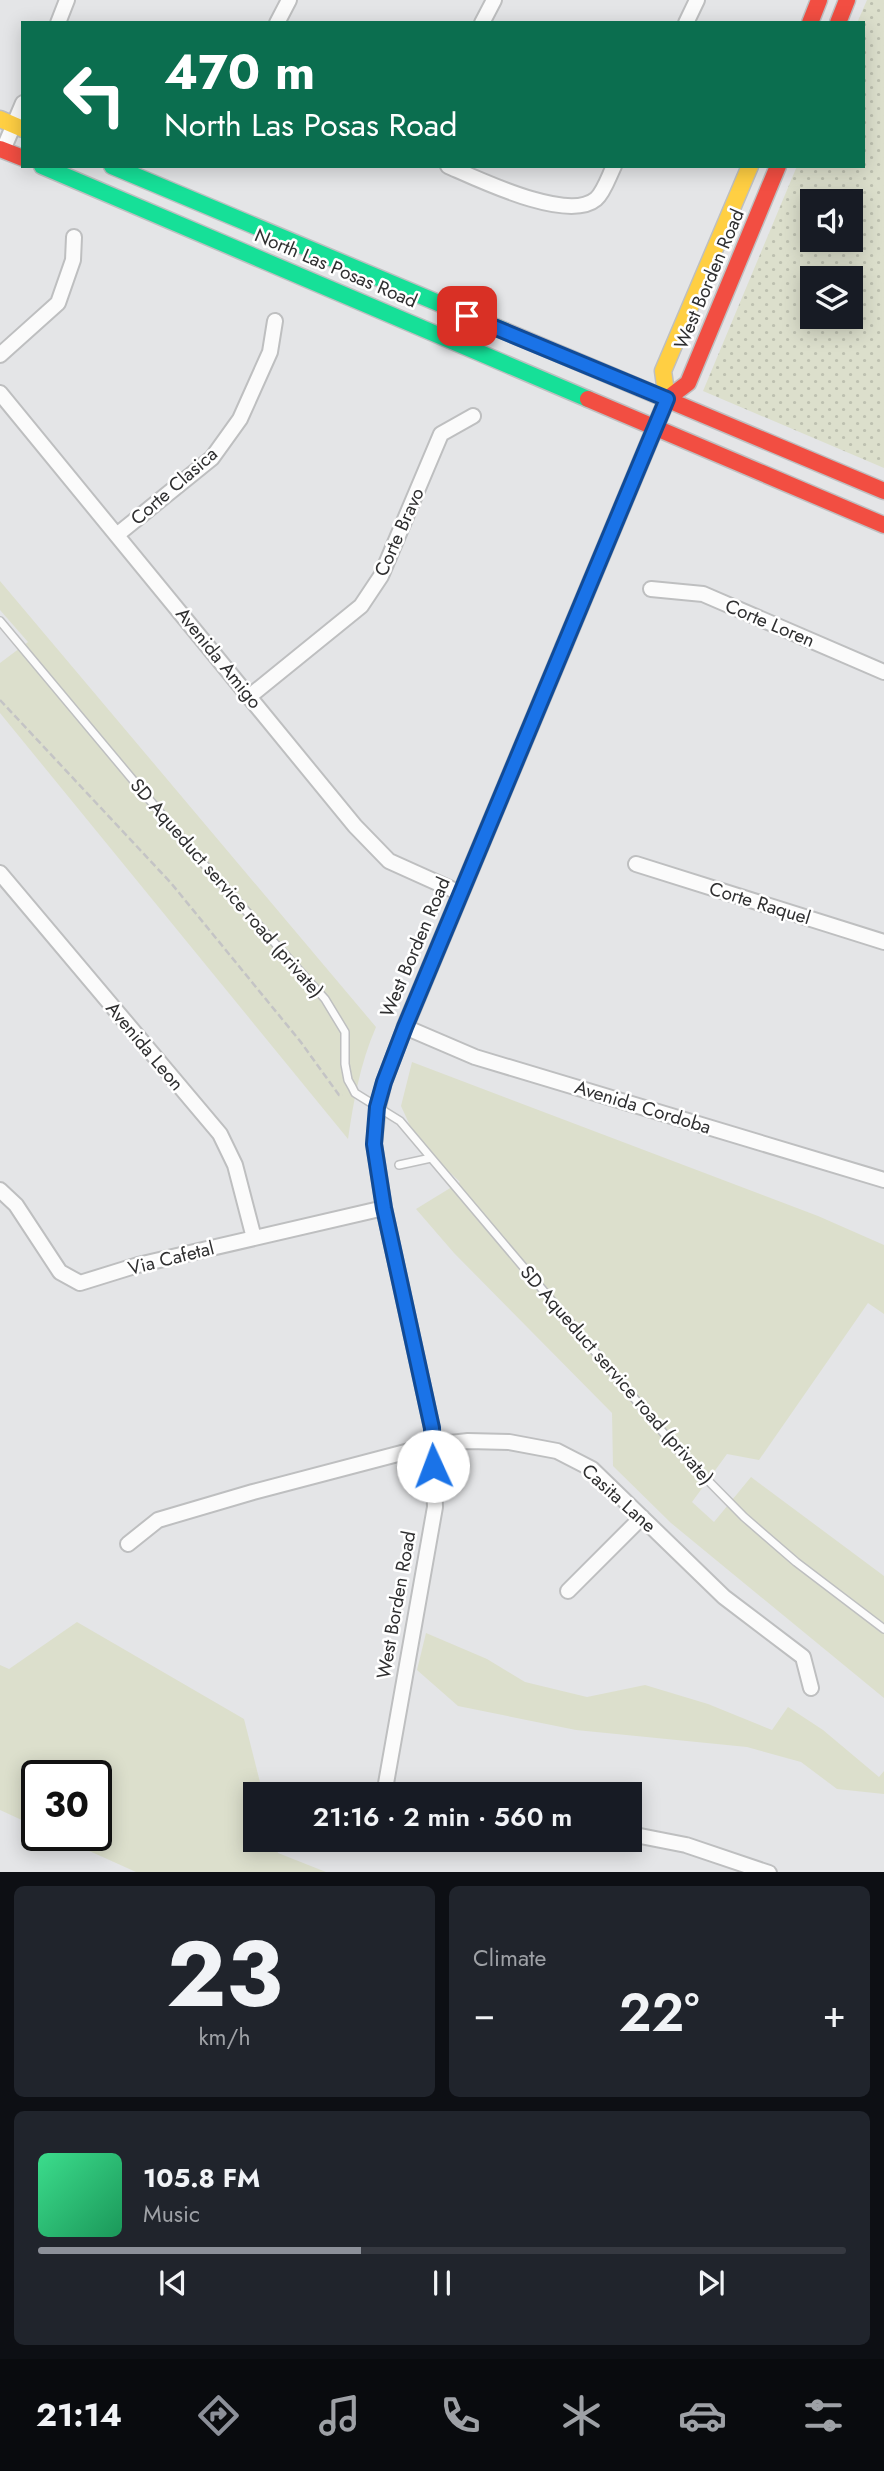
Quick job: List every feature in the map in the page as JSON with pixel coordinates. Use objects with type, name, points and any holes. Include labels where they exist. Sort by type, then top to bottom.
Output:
[{"type":"street","points":[[59,21],[68,0]]},
{"type":"street","points":[[279,21],[289,0]]},
{"type":"street","points":[[483,21],[494,0]]},
{"type":"street","points":[[687,21],[697,0]]},
{"type":"street","points":[[811,21],[819,0]]},
{"type":"street","points":[[839,21],[847,0]]},
{"type":"street","points":[[21,107],[1,149],[21,157]]},
{"type":"street","name":"North Las Posas Road","points":[[47,168],[884,525]]},
{"type":"street","name":"North Las Posas Road","points":[[117,168],[884,491]]},
{"type":"street","points":[[453,168],[509,192],[563,208],[589,204],[598,198],[613,168]]},
{"type":"street","name":"West Borden Road","points":[[667,399],[663,371],[749,168]]},
{"type":"street","name":"West Borden Road","points":[[386,1782],[435,1507],[432,1428],[384,1208],[374,1144],[377,1107],[405,1027],[667,399],[688,383],[777,168]]},
{"type":"street","points":[[0,355],[58,303],[72,260],[74,237]]},
{"type":"street","name":"Corte Clasica","points":[[118,534],[212,457],[226,439],[240,419],[270,352],[275,321]]},
{"type":"street","name":"Avenida Amigo","points":[[0,393],[355,826],[389,861],[460,893]]},
{"type":"street","name":"Corte Bravo","points":[[250,696],[361,606],[381,576],[441,434],[473,416]]},
{"type":"street","name":"Corte Loren","points":[[651,589],[703,594],[884,672]]},
{"type":"street","name":"Corte Raquel","points":[[636,864],[884,942]]},
{"type":"street","name":"Avenida Leon","points":[[0,873],[220,1135],[235,1165],[254,1238]]},
{"type":"street","name":"Avenida Cordoba","points":[[405,1027],[475,1057],[884,1180]]},
{"type":"street","name":"Via Cafetal","points":[[0,1190],[16,1205],[60,1272],[80,1283],[138,1265],[384,1208]]},
{"type":"street","name":"Casita Lane","points":[[128,1544],[158,1520],[432,1445],[468,1441],[509,1442],[557,1451],[592,1469],[724,1597],[803,1657],[811,1688]]},
{"type":"street","points":[[568,1591],[642,1517]]},
{"type":"street","points":[[642,1836],[686,1845],[769,1872]]},
{"type":"lane","name":"SD Aqueduct service road (private)","points":[[0,621],[186,843],[325,999],[345,1032],[345,1064],[348,1080],[355,1093],[400,1121],[678,1450],[744,1517],[796,1562],[884,1629]]},
{"type":"lane","points":[[399,1165],[431,1158]]},
{"type":"path","points":[[0,700],[171,883],[300,1041],[339,1095],[348,1094],[352,1087]]},
{"type":"green space","points":[[867,0],[884,0],[884,468],[703,391],[796,168],[865,168],[865,21],[858,21]]},
{"type":"green space","points":[[0,581],[376,1027],[358,1082],[348,1139],[0,713],[0,663],[28,642],[0,610]]},
{"type":"green space","points":[[412,1062],[818,1216],[884,1245],[884,1314],[868,1303],[759,1460],[727,1454],[692,1502],[714,1522],[751,1477],[884,1576],[884,1698],[671,1523],[613,1466],[612,1413],[454,1253],[416,1209],[460,1182],[417,1141],[401,1106]]},
{"type":"green space","points":[[77,1622],[244,1719],[260,1782],[243,1782],[243,1852],[278,1852],[326,1872],[136,1872],[89,1851],[112,1851],[112,1760],[21,1760],[21,1820],[0,1810],[0,1665],[9,1669]]},
{"type":"green space","points":[[426,1633],[487,1659],[525,1682],[587,1697],[645,1685],[708,1704],[772,1730],[788,1707],[823,1730],[879,1777],[884,1771],[884,1794],[837,1789],[801,1762],[747,1747],[576,1730],[458,1706],[417,1670]]},
{"type":"traffic: fast","points":[[47,168],[588,399]]},
{"type":"traffic: fast","points":[[117,168],[505,331]]},
{"type":"traffic: fast","points":[[405,1027],[564,646]]},
{"type":"traffic: slow","points":[[0,119],[21,128]]},
{"type":"traffic: slow","points":[[667,399],[663,371],[749,168]]},
{"type":"traffic: jam","points":[[811,21],[819,0]]},
{"type":"traffic: jam","points":[[839,21],[847,0]]},
{"type":"traffic: jam","points":[[0,149],[21,157]]},
{"type":"traffic: jam","points":[[564,646],[667,399],[688,383],[777,168]]},
{"type":"traffic: jam","points":[[505,331],[884,491]]},
{"type":"traffic: jam","points":[[588,399],[884,525]]},
{"type":"route","points":[[433,1466],[432,1428],[384,1208],[374,1144],[377,1107],[405,1027],[667,399],[467,316]]}]
